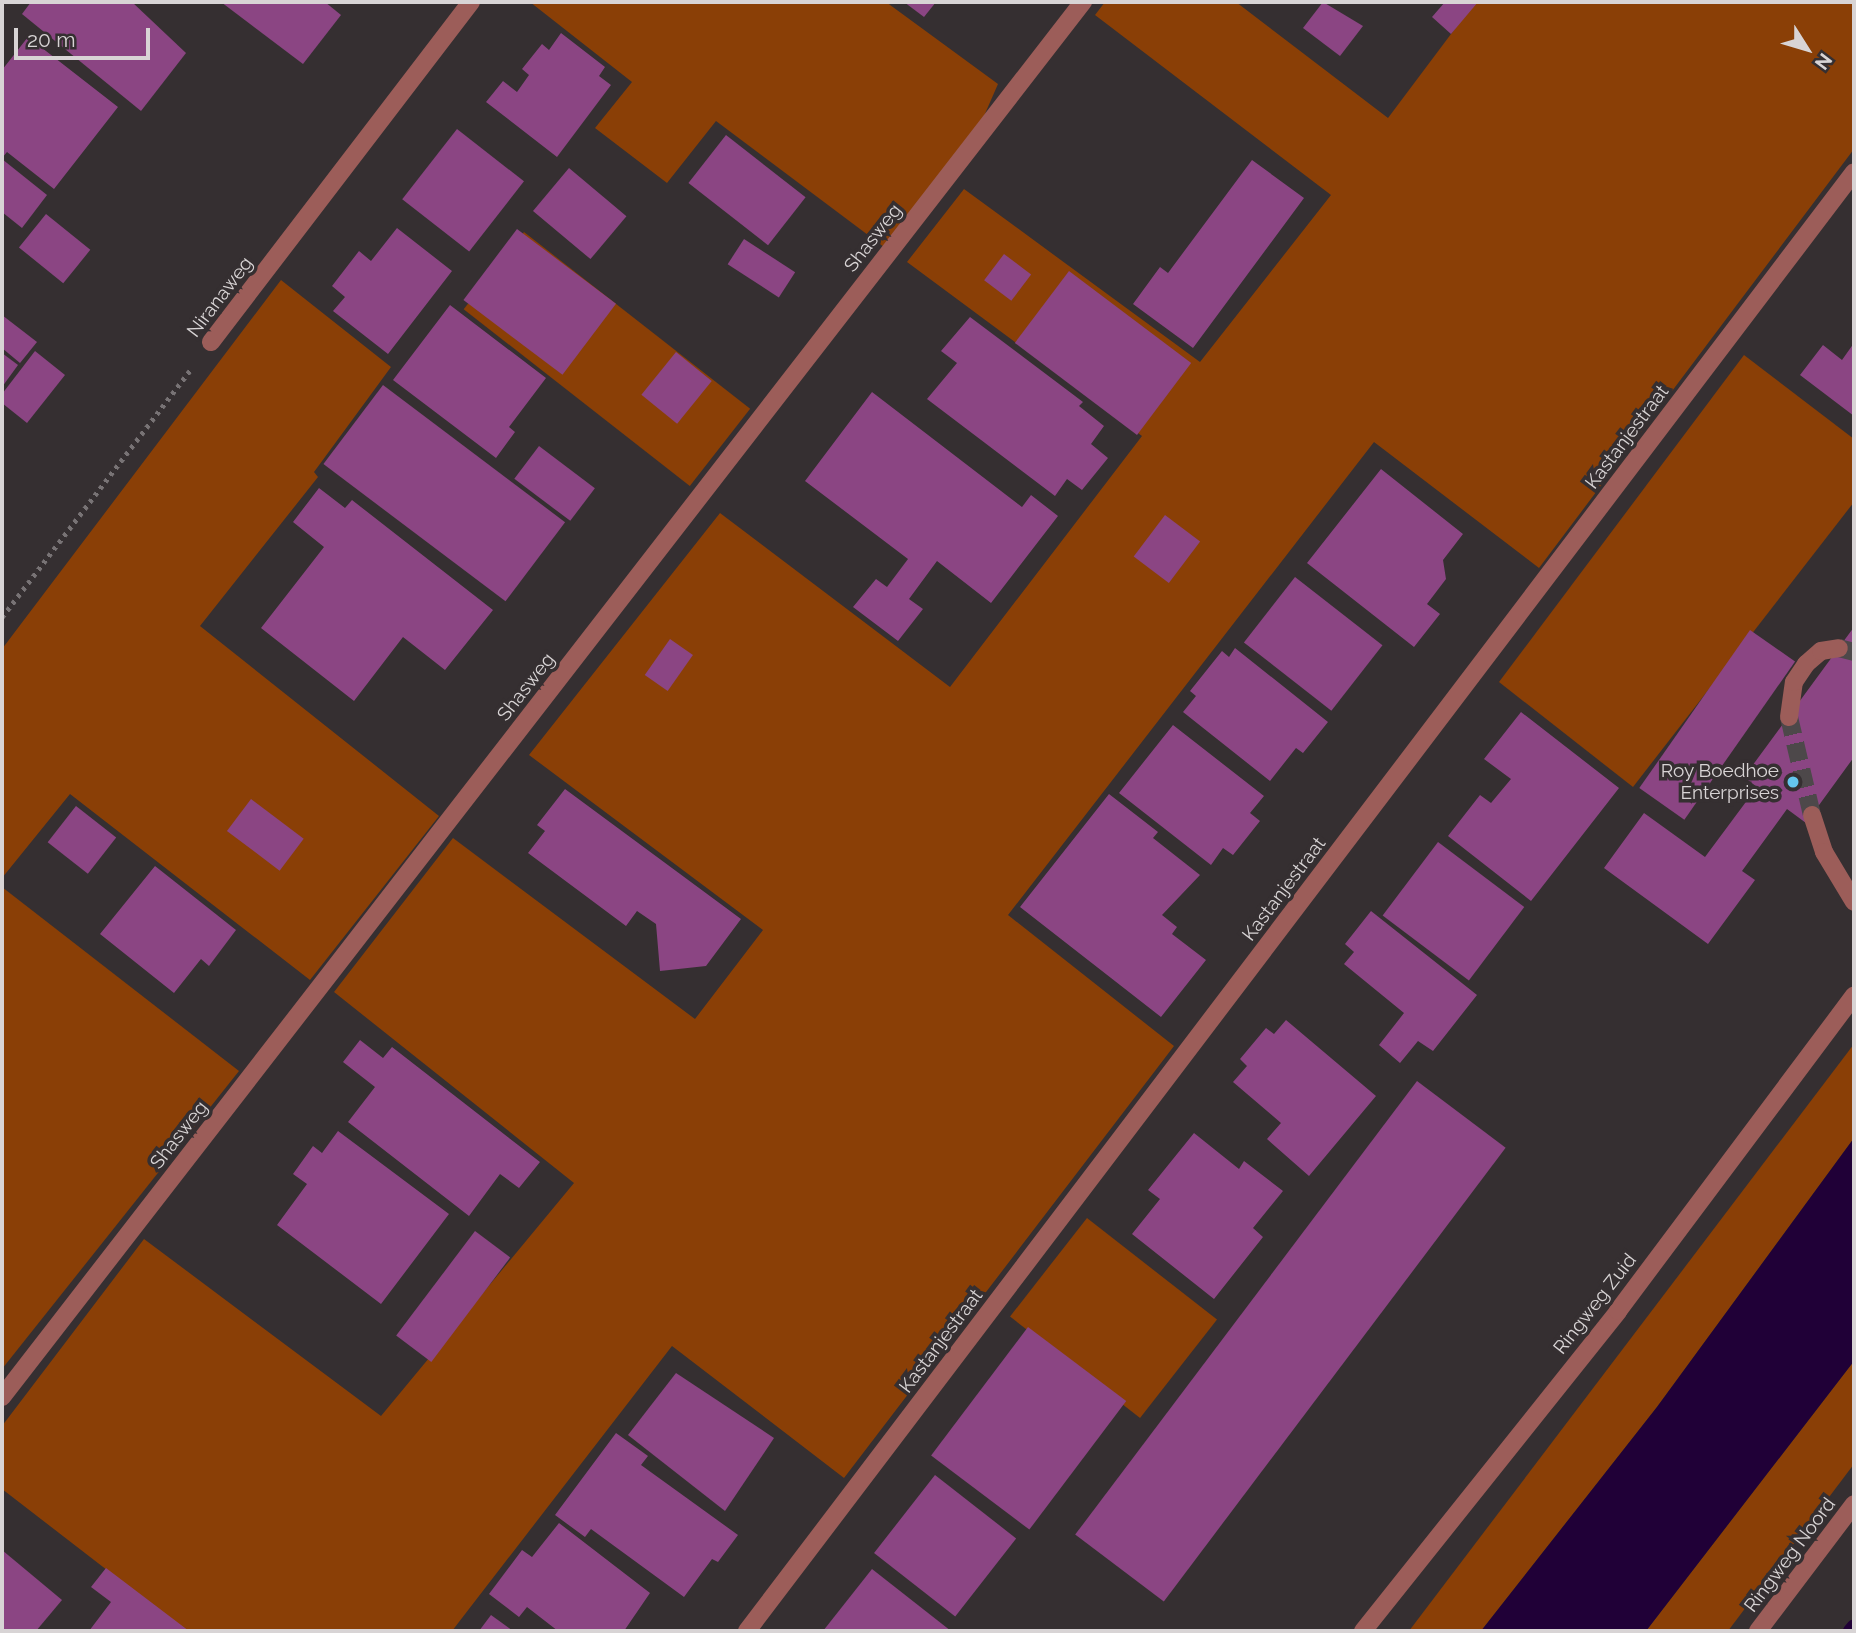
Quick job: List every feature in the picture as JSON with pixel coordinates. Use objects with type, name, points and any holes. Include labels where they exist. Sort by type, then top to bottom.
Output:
[{"type":"street","name":"Niranaweg","points":[[211,342],[471,2]]},
{"type":"street","name":"Shasweg","points":[[2,1397],[1083,2]]},
{"type":"street","name":"Kastanjestraat","points":[[747,1631],[1854,172]]},
{"type":"street","points":[[1789,717],[1794,682],[1806,664],[1821,651],[1839,648]]},
{"type":"street","points":[[1812,815],[1824,852],[1854,902]]},
{"type":"street","name":"Ringweg Zuid","points":[[1363,1631],[1618,1311],[1854,996]]},
{"type":"street","name":"Ringweg Noord","points":[[1758,1631],[1854,1504]]},
{"type":"path","name":"Niranaweg","points":[[2,617],[211,342]]},
{"type":"shaded area","points":[[530,2],[886,2],[998,84],[984,116],[884,247],[716,121],[667,183],[595,128],[632,82]]},
{"type":"shaded area","points":[[1105,2],[1236,2],[1388,118],[1475,2],[1854,2],[1854,149],[1539,568],[1374,442],[1008,915],[1174,1046],[844,1478],[672,1346],[452,1631],[186,1631],[2,1489],[2,1426],[144,1239],[381,1416],[574,1183],[334,992],[453,838],[695,1019],[763,930],[529,755],[720,513],[950,687],[1142,436],[907,262],[964,189],[1200,362],[1331,195],[1095,15]]},
{"type":"shaded area","points":[[524,232],[750,409],[690,486],[464,309]]},
{"type":"shaded area","points":[[281,280],[391,367],[314,472],[318,477],[200,626],[439,816],[310,980],[70,794],[2,878],[2,649]]},
{"type":"shaded area","points":[[1744,355],[1854,439],[1854,502],[1633,787],[1499,682]]},
{"type":"shaded area","points":[[2,887],[239,1071],[2,1369]]},
{"type":"shaded area","points":[[1854,1044],[1854,1138],[1657,1407],[1481,1631],[1409,1631]]},
{"type":"shaded area","points":[[1854,1138],[1854,1361],[1646,1631],[1481,1631],[1657,1407]]},
{"type":"shaded area","points":[[1087,1218],[1217,1320],[1140,1418],[1010,1317]]},
{"type":"shaded area","points":[[1854,1361],[1854,1464],[1728,1631],[1646,1631]]},
{"type":"building","points":[[31,2],[132,2],[186,53],[141,111],[22,14]]},
{"type":"building","points":[[221,2],[325,2],[341,15],[303,64]]},
{"type":"building","points":[[904,2],[936,2],[924,17]]},
{"type":"building","points":[[1323,2],[1363,26],[1340,56],[1303,28]]},
{"type":"building","points":[[1445,2],[1478,2],[1451,34],[1432,17]]},
{"type":"building","points":[[561,33],[605,67],[599,76],[611,85],[557,157],[486,102],[503,81],[517,92],[529,75],[522,69],[542,44],[549,50]]},
{"type":"building","points":[[28,37],[118,107],[54,189],[7,152],[2,158],[2,70]]},
{"type":"building","points":[[457,129],[524,181],[469,251],[402,199]]},
{"type":"building","points":[[726,135],[806,197],[768,245],[688,183]]},
{"type":"building","points":[[2,159],[47,195],[22,228],[2,212]]},
{"type":"building","points":[[1252,160],[1304,198],[1193,348],[1133,304],[1160,267],[1168,273]]},
{"type":"building","points":[[569,168],[626,216],[590,259],[533,211]]},
{"type":"building","points":[[46,214],[90,250],[63,283],[19,247]]},
{"type":"building","points":[[397,228],[452,271],[388,354],[333,311],[345,297],[332,286],[359,251],[371,261]]},
{"type":"building","points":[[517,229],[616,304],[562,375],[463,300]]},
{"type":"building","points":[[744,239],[795,272],[779,297],[728,264]]},
{"type":"building","points":[[1004,254],[1031,274],[1011,301],[984,280]]},
{"type":"building","points":[[1069,271],[1191,363],[1137,435],[1015,343]]},
{"type":"building","points":[[450,305],[546,378],[509,427],[515,432],[496,458],[393,380]]},
{"type":"building","points":[[2,315],[37,342],[20,363],[2,348]]},
{"type":"building","points":[[970,317],[1083,402],[1079,406],[1104,426],[1091,444],[1108,458],[1082,490],[1067,479],[1055,496],[927,399],[957,363],[941,351]]},
{"type":"building","points":[[1854,343],[1854,416],[1800,375],[1823,345],[1842,360]]},
{"type":"building","points":[[35,351],[65,375],[27,423],[2,403],[2,394]]},
{"type":"building","points":[[676,352],[712,381],[677,424],[641,395]]},
{"type":"building","points":[[2,353],[18,365],[2,387]]},
{"type":"building","points":[[383,385],[565,522],[506,601],[323,464]]},
{"type":"building","points":[[872,392],[1022,507],[1031,495],[1058,516],[991,603],[937,561],[909,599],[923,609],[898,641],[853,607],[876,579],[887,587],[908,559],[805,481]]},
{"type":"building","points":[[539,446],[595,488],[570,521],[514,479]]},
{"type":"building","points":[[1381,469],[1463,534],[1443,560],[1446,579],[1427,604],[1440,614],[1414,647],[1307,563]]},
{"type":"building","points":[[319,488],[345,508],[352,500],[493,610],[445,670],[403,637],[354,701],[261,628],[324,547],[293,522]]},
{"type":"building","points":[[1165,515],[1200,541],[1169,583],[1134,557]]},
{"type":"building","points":[[1295,577],[1382,645],[1331,711],[1244,642]]},
{"type":"building","name":"Roy Boedhoe Enterprises","points":[[1854,627],[1854,757],[1806,823],[1787,809],[1742,871],[1755,880],[1708,944],[1604,868],[1644,813],[1705,857],[1757,787],[1744,777]]},
{"type":"building","points":[[1750,630],[1795,662],[1684,820],[1639,788]]},
{"type":"building","points":[[670,639],[693,655],[668,691],[645,675]]},
{"type":"building","points":[[1235,648],[1328,722],[1303,753],[1296,748],[1270,781],[1183,712],[1196,696],[1190,691],[1222,651],[1229,657]]},
{"type":"building","points":[[1521,712],[1619,788],[1531,901],[1448,836],[1480,795],[1491,803],[1511,779],[1484,759]]},
{"type":"building","points":[[1173,725],[1264,796],[1250,813],[1260,821],[1233,855],[1223,848],[1211,865],[1119,793]]},
{"type":"building","points":[[565,789],[741,919],[706,966],[660,971],[656,924],[637,911],[626,926],[528,853],[545,831],[537,825]]},
{"type":"building","points":[[1109,794],[1158,832],[1153,838],[1200,875],[1162,915],[1177,927],[1172,934],[1206,960],[1161,1017],[1020,907]]},
{"type":"building","points":[[251,799],[304,839],[280,871],[227,831]]},
{"type":"building","points":[[76,806],[116,837],[88,874],[48,842]]},
{"type":"building","points":[[1438,842],[1524,907],[1469,980],[1383,915]]},
{"type":"building","points":[[155,866],[236,930],[209,966],[201,959],[174,993],[100,934]]},
{"type":"building","points":[[1371,911],[1477,995],[1433,1051],[1418,1041],[1400,1063],[1379,1045],[1404,1013],[1344,964],[1354,952],[1345,944]]},
{"type":"building","points":[[1286,1020],[1376,1096],[1309,1176],[1267,1139],[1281,1123],[1233,1082],[1247,1066],[1240,1059],[1266,1028],[1274,1034]]},
{"type":"building","points":[[360,1040],[383,1058],[392,1047],[540,1162],[519,1188],[500,1174],[469,1216],[348,1122],[375,1087],[343,1062]]},
{"type":"building","points":[[1417,1081],[1506,1148],[1164,1601],[1075,1535]]},
{"type":"building","points":[[338,1131],[449,1214],[381,1304],[277,1225],[307,1184],[293,1174],[313,1146],[322,1153]]},
{"type":"building","points":[[1194,1133],[1239,1169],[1244,1161],[1283,1191],[1253,1228],[1263,1237],[1214,1299],[1132,1234],[1160,1199],[1148,1190]]},
{"type":"building","points":[[475,1231],[510,1257],[431,1362],[396,1336]]},
{"type":"building","points":[[1028,1327],[1126,1401],[1029,1530],[931,1456]]},
{"type":"building","points":[[676,1373],[774,1438],[725,1511],[628,1435]]},
{"type":"building","points":[[616,1433],[648,1456],[641,1465],[738,1535],[718,1562],[712,1559],[684,1597],[591,1529],[585,1537],[555,1515]]},
{"type":"building","points":[[935,1475],[1016,1538],[955,1616],[874,1553]]},
{"type":"building","points":[[559,1523],[650,1593],[624,1631],[558,1631],[527,1607],[519,1617],[489,1594],[522,1550],[532,1557]]},
{"type":"building","points":[[2,1550],[62,1600],[36,1631],[2,1631]]},
{"type":"building","points":[[106,1568],[189,1631],[89,1631],[111,1602],[91,1587]]},
{"type":"building","points":[[872,1569],[951,1631],[823,1631]]},
{"type":"building","points":[[491,1615],[513,1631],[479,1631]]},
{"type":"waterway","points":[[1850,1631],[1854,1626]]},
{"type":"tunnel","points":[[1839,648],[1854,652]]},
{"type":"tunnel","points":[[1789,717],[1812,815]]},
{"type":"place","name":"Roy Boedhoe Enterprises","points":[[1793,782]]}]
